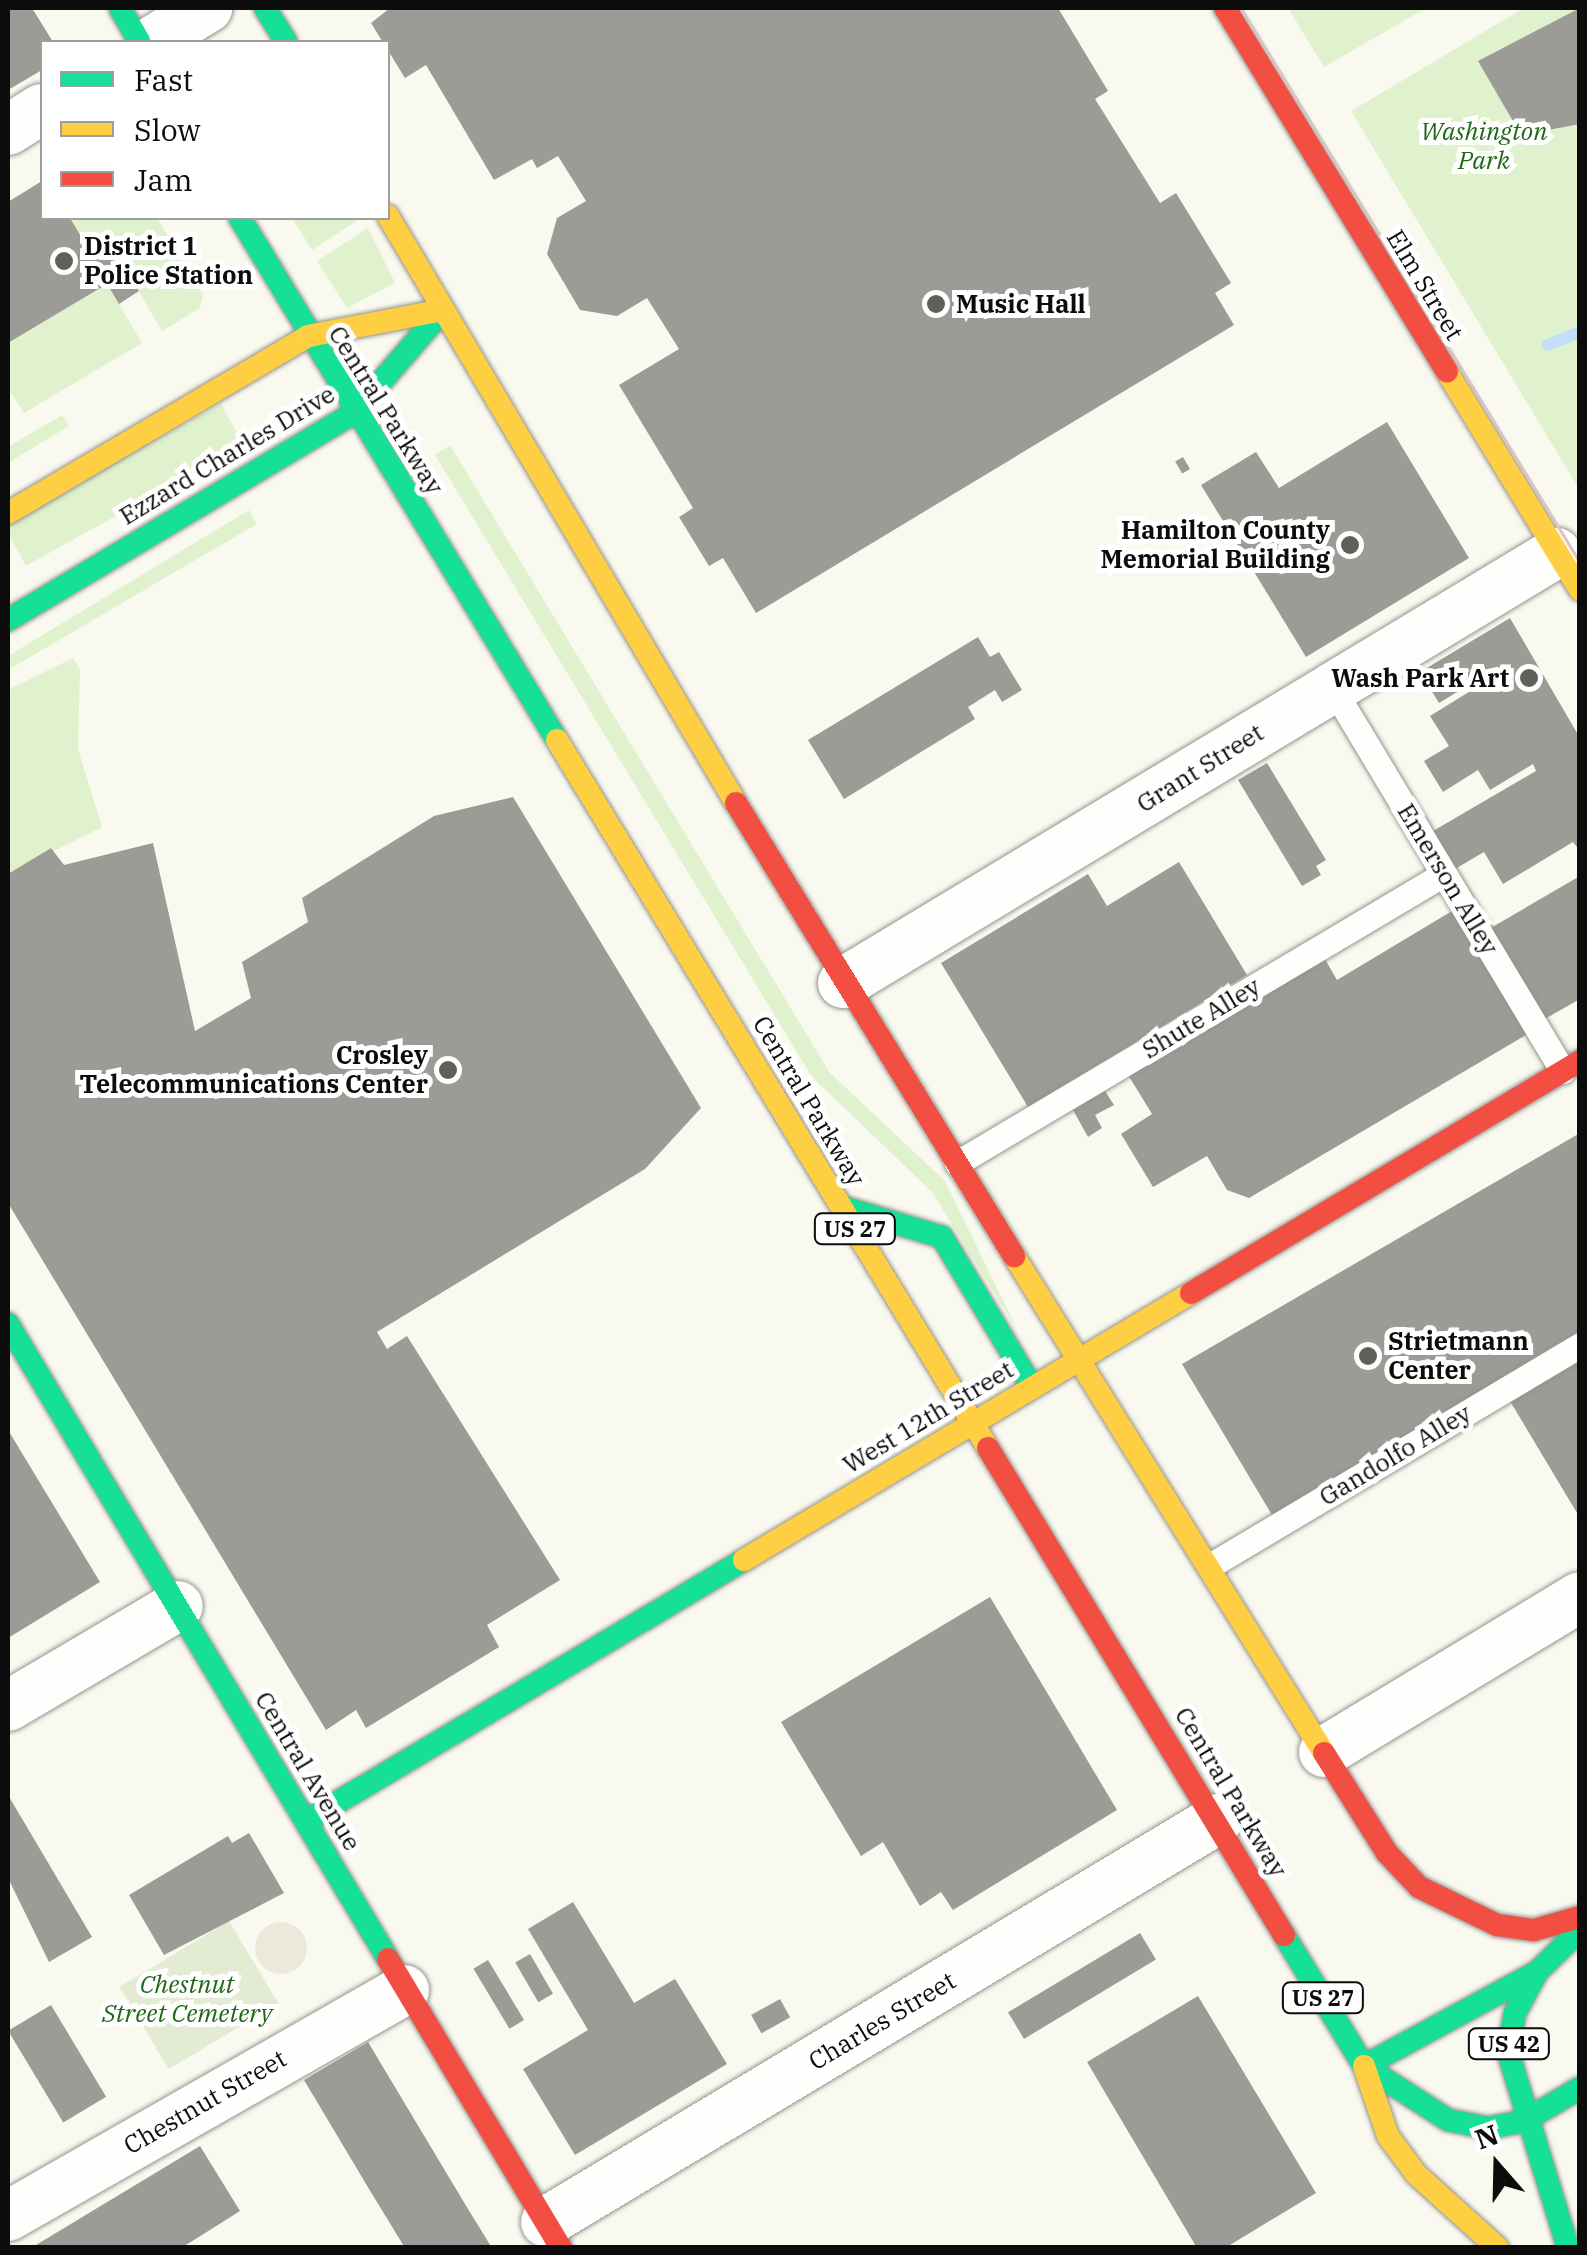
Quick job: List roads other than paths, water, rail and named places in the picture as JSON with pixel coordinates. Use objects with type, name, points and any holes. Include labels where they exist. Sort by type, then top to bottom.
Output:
[{"type":"main road","points":[[120,8],[139,40]]},
{"type":"main road","points":[[265,8],[285,40]]},
{"type":"main road","name":"Elm Street","points":[[1225,8],[1568,571]]},
{"type":"main road","points":[[390,219],[843,983],[1211,1565],[1387,1853],[1419,1888],[1497,1926],[1534,1930],[1580,1916]]},
{"type":"main road","name":"Central Parkway","points":[[241,220],[354,412],[1218,1819],[1364,2066],[1448,2120],[1488,2128],[1524,2121]]},
{"type":"main road","points":[[8,513],[308,336],[443,310]]},
{"type":"main road","name":"Ezzard Charles Drive","points":[[8,620],[354,412],[443,310]]},
{"type":"main road","name":"West 12th Street","points":[[306,1821],[1571,1066]]},
{"type":"main road","points":[[842,1207],[942,1237],[1032,1386]]},
{"type":"main road","name":"Central Avenue","points":[[8,1324],[554,2235]]},
{"type":"main road","name":"US 42","points":[[1568,2248],[1524,2121],[1508,2052],[1515,2013],[1537,1972],[1580,1930]]},
{"type":"main road","points":[[1364,2066],[1537,1972]]},
{"type":"main road","name":"US 27","points":[[1364,2066],[1388,2136],[1416,2174],[1498,2248]]},
{"type":"main road","points":[[1524,2121],[1580,2088]]},
{"type":"street","points":[[154,40],[207,8]]},
{"type":"street","points":[[8,130],[40,110]]},
{"type":"street","name":"Grant Street","points":[[843,983],[1332,687],[1568,571]]},
{"type":"street","points":[[1324,1752],[1580,1597]]},
{"type":"street","points":[[8,1706],[178,1606]]},
{"type":"street","name":"Charles Street","points":[[554,2235],[1218,1819]]},
{"type":"street","name":"Chestnut Street","points":[[8,2216],[404,1990]]},
{"type":"lane","name":"Emerson Alley","points":[[1332,687],[1444,874],[1571,1066]]},
{"type":"lane","name":"Shute Alley","points":[[957,1162],[1444,874]]},
{"type":"lane","name":"Gandolfo Alley","points":[[1211,1565],[1580,1344]]},
{"type":"waterway","points":[[1548,345],[1580,332]]},
{"type":"tram line","points":[[1241,8],[1580,562]]},
{"type":"place","name":"District 1 Police Station","points":[[64,261]]},
{"type":"place","name":"Music Hall","points":[[936,304]]},
{"type":"place","name":"Hamilton County Memorial Building","points":[[1350,545]]},
{"type":"place","name":"Wash Park Art","points":[[1529,678]]},
{"type":"place","name":"Crosley Telecommunications Center","points":[[448,1070]]},
{"type":"place","name":"Strietmann Center","points":[[1368,1356]]},
{"type":"park label","name":"Washington Park","points":[[1484,146]]},
{"type":"park label","name":"Chestnut Street Cemetery","points":[[187,2000]]}]
